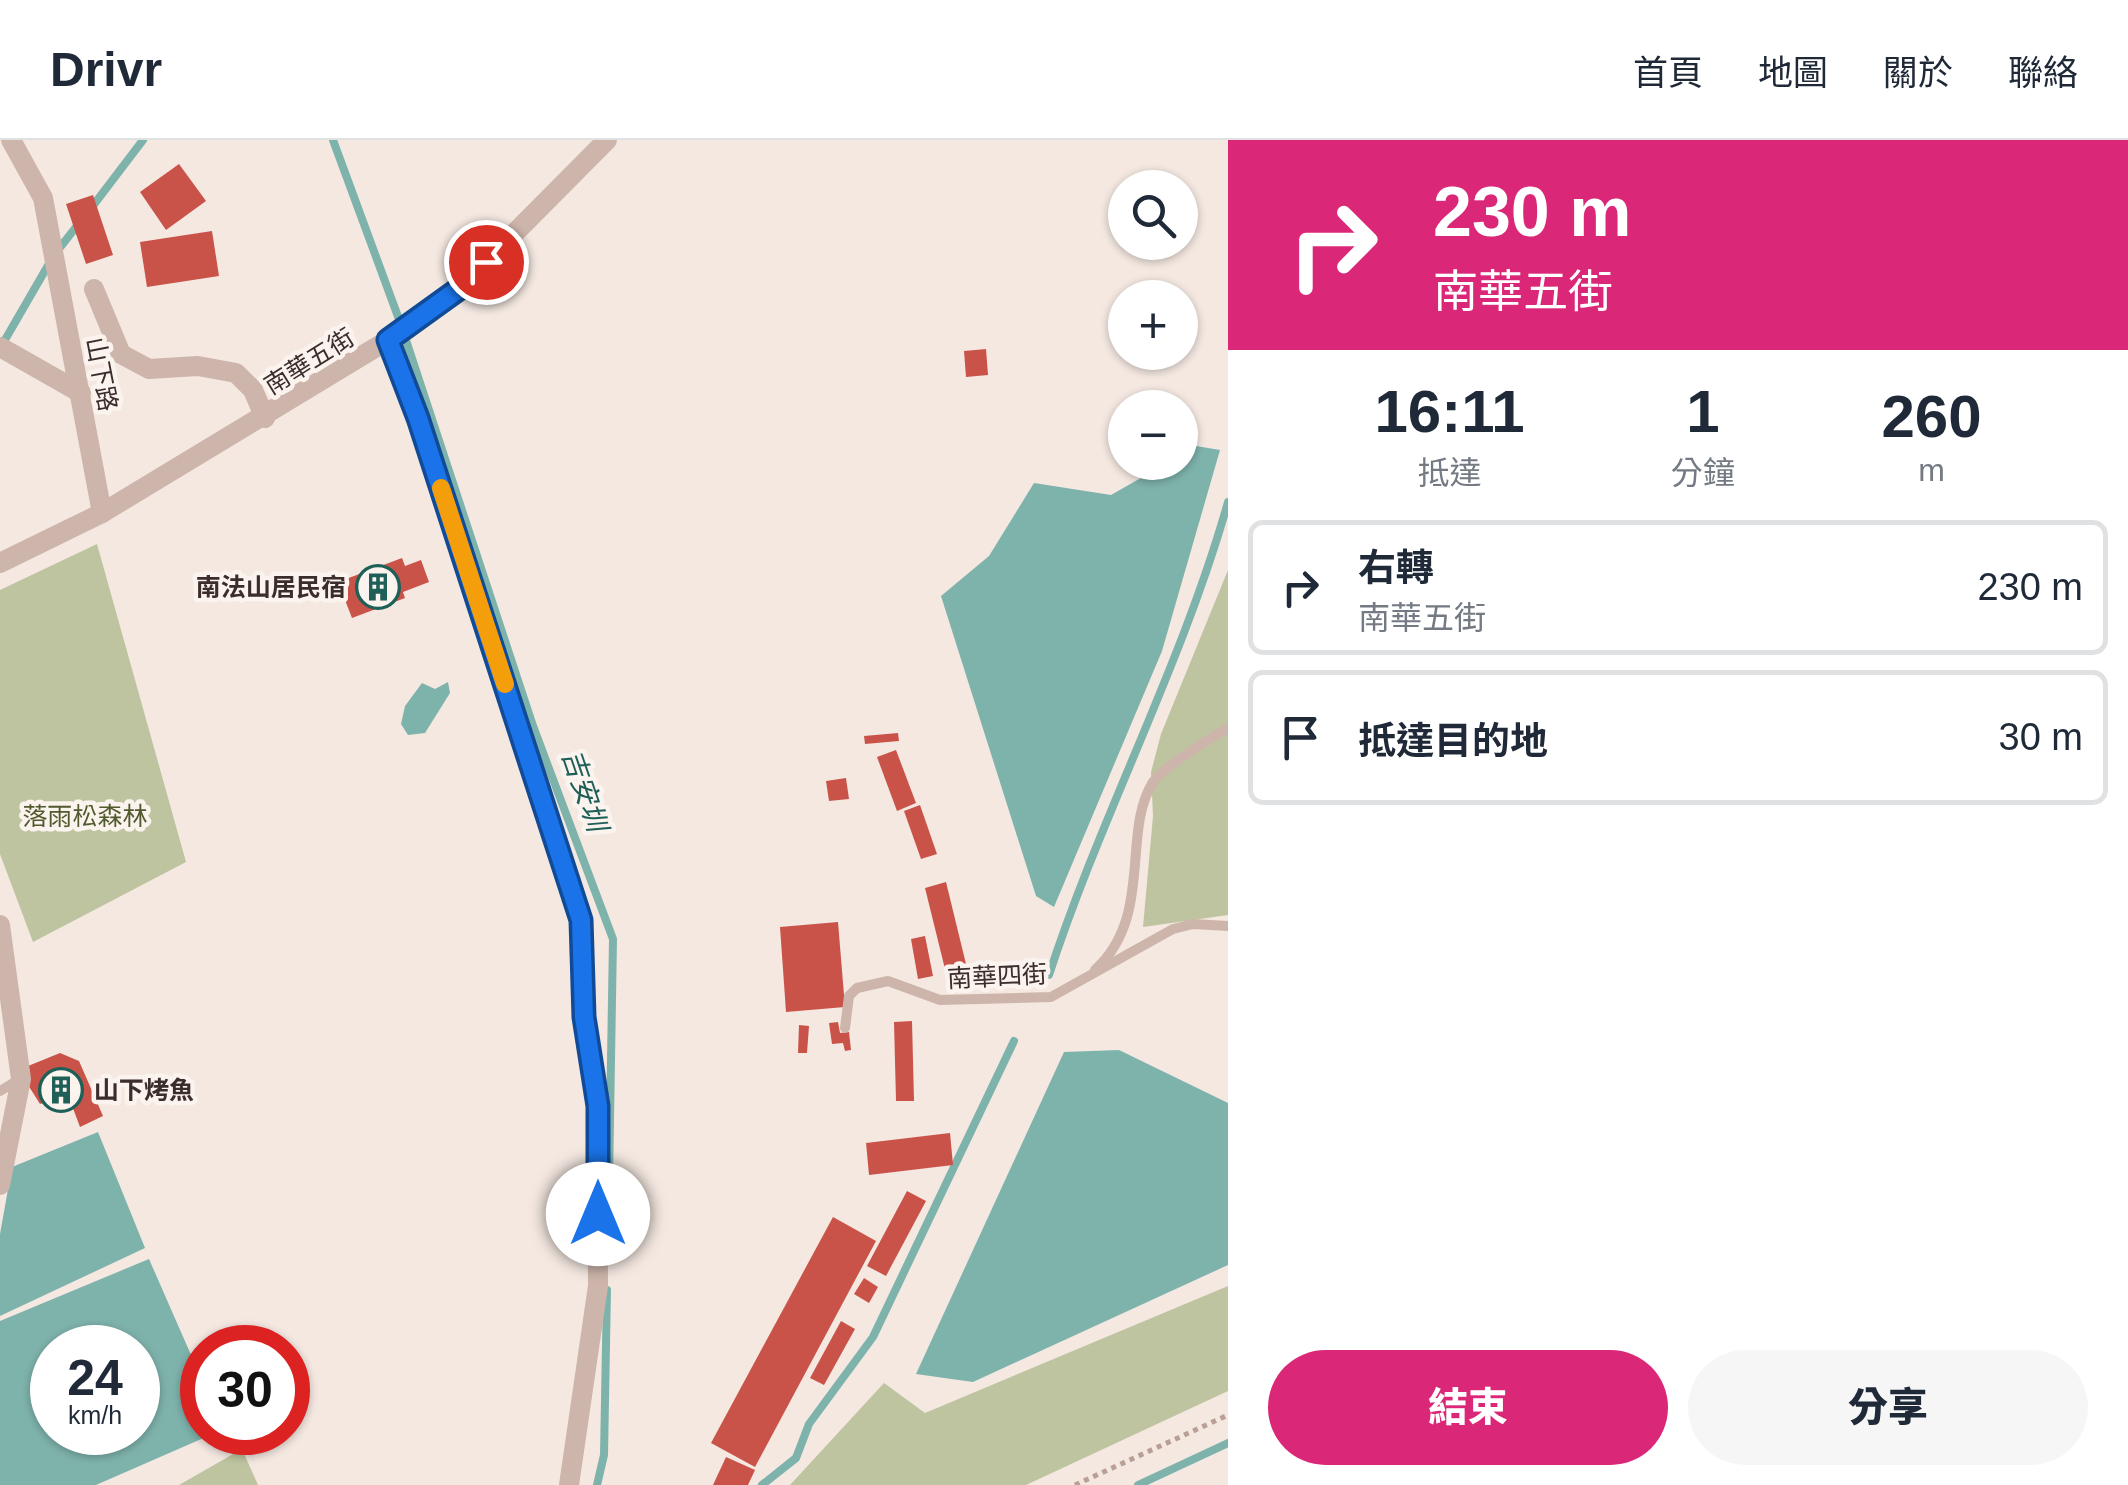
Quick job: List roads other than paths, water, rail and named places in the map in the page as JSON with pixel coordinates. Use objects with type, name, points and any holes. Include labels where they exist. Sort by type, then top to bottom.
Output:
[{"type":"street","name":"山下路","points":[[11,140],[43,198],[102,513]]},
{"type":"street","name":"南華五街","points":[[102,513],[265,418],[388,340],[463,286],[607,140]]},
{"type":"street","points":[[94,289],[121,354],[150,368],[198,366],[236,373],[253,390],[265,418]]},
{"type":"street","points":[[388,340],[418,418],[581,920],[584,1017],[598,1106],[598,1286],[569,1485]]},
{"type":"street","points":[[5,351],[81,393]]},
{"type":"street","points":[[0,563],[102,513]]},
{"type":"street","points":[[0,925],[20,1079],[0,1185]]},
{"type":"lane","points":[[1072,989],[1099,967],[1118,939],[1136,882],[1142,816],[1154,781],[1228,728]]},
{"type":"lane","name":"南華四街","points":[[845,1028],[849,996],[857,988],[888,982],[940,1000],[1051,997],[1072,989],[1173,929],[1194,924],[1228,926]]},
{"type":"lane","points":[[0,1091],[20,1079]]},
{"type":"water","points":[[1198,446],[1220,450],[1162,651],[1054,907],[1036,896],[941,596],[989,556],[1034,483],[1111,495],[1137,480],[1198,480]]},
{"type":"water","points":[[448,682],[450,693],[425,733],[408,735],[401,724],[405,706],[422,683],[435,689]]},
{"type":"water","points":[[1119,1050],[1228,1103],[1228,1265],[973,1382],[916,1374],[1064,1052]]},
{"type":"water","points":[[98,1132],[145,1248],[0,1316],[0,1234],[12,1167]]},
{"type":"water","points":[[149,1259],[180,1330],[180,1448],[96,1485],[0,1485],[0,1321]]},
{"type":"waterway","points":[[92,207],[143,140]]},
{"type":"waterway","name":"吉安圳","points":[[333,140],[400,322],[533,726],[613,939],[608,1241]]},
{"type":"waterway","points":[[58,250],[80,222]]},
{"type":"waterway","points":[[2,345],[50,262]]},
{"type":"waterway","name":"吉安圳","points":[[1049,975],[1092,857],[1188,622],[1228,502]]},
{"type":"waterway","name":"吉安圳","points":[[762,1485],[796,1458],[809,1424],[873,1337],[1014,1041]]},
{"type":"waterway","name":"吉安圳","points":[[597,1485],[604,1455],[607,1290]]},
{"type":"waterway","points":[[1138,1485],[1228,1443]]},
{"type":"place","name":"南法山居民宿","points":[[378,587]]},
{"type":"place","name":"山下烤魚","points":[[61,1090]]},
{"type":"park label","name":"落雨松森林","points":[[85,816]]}]
